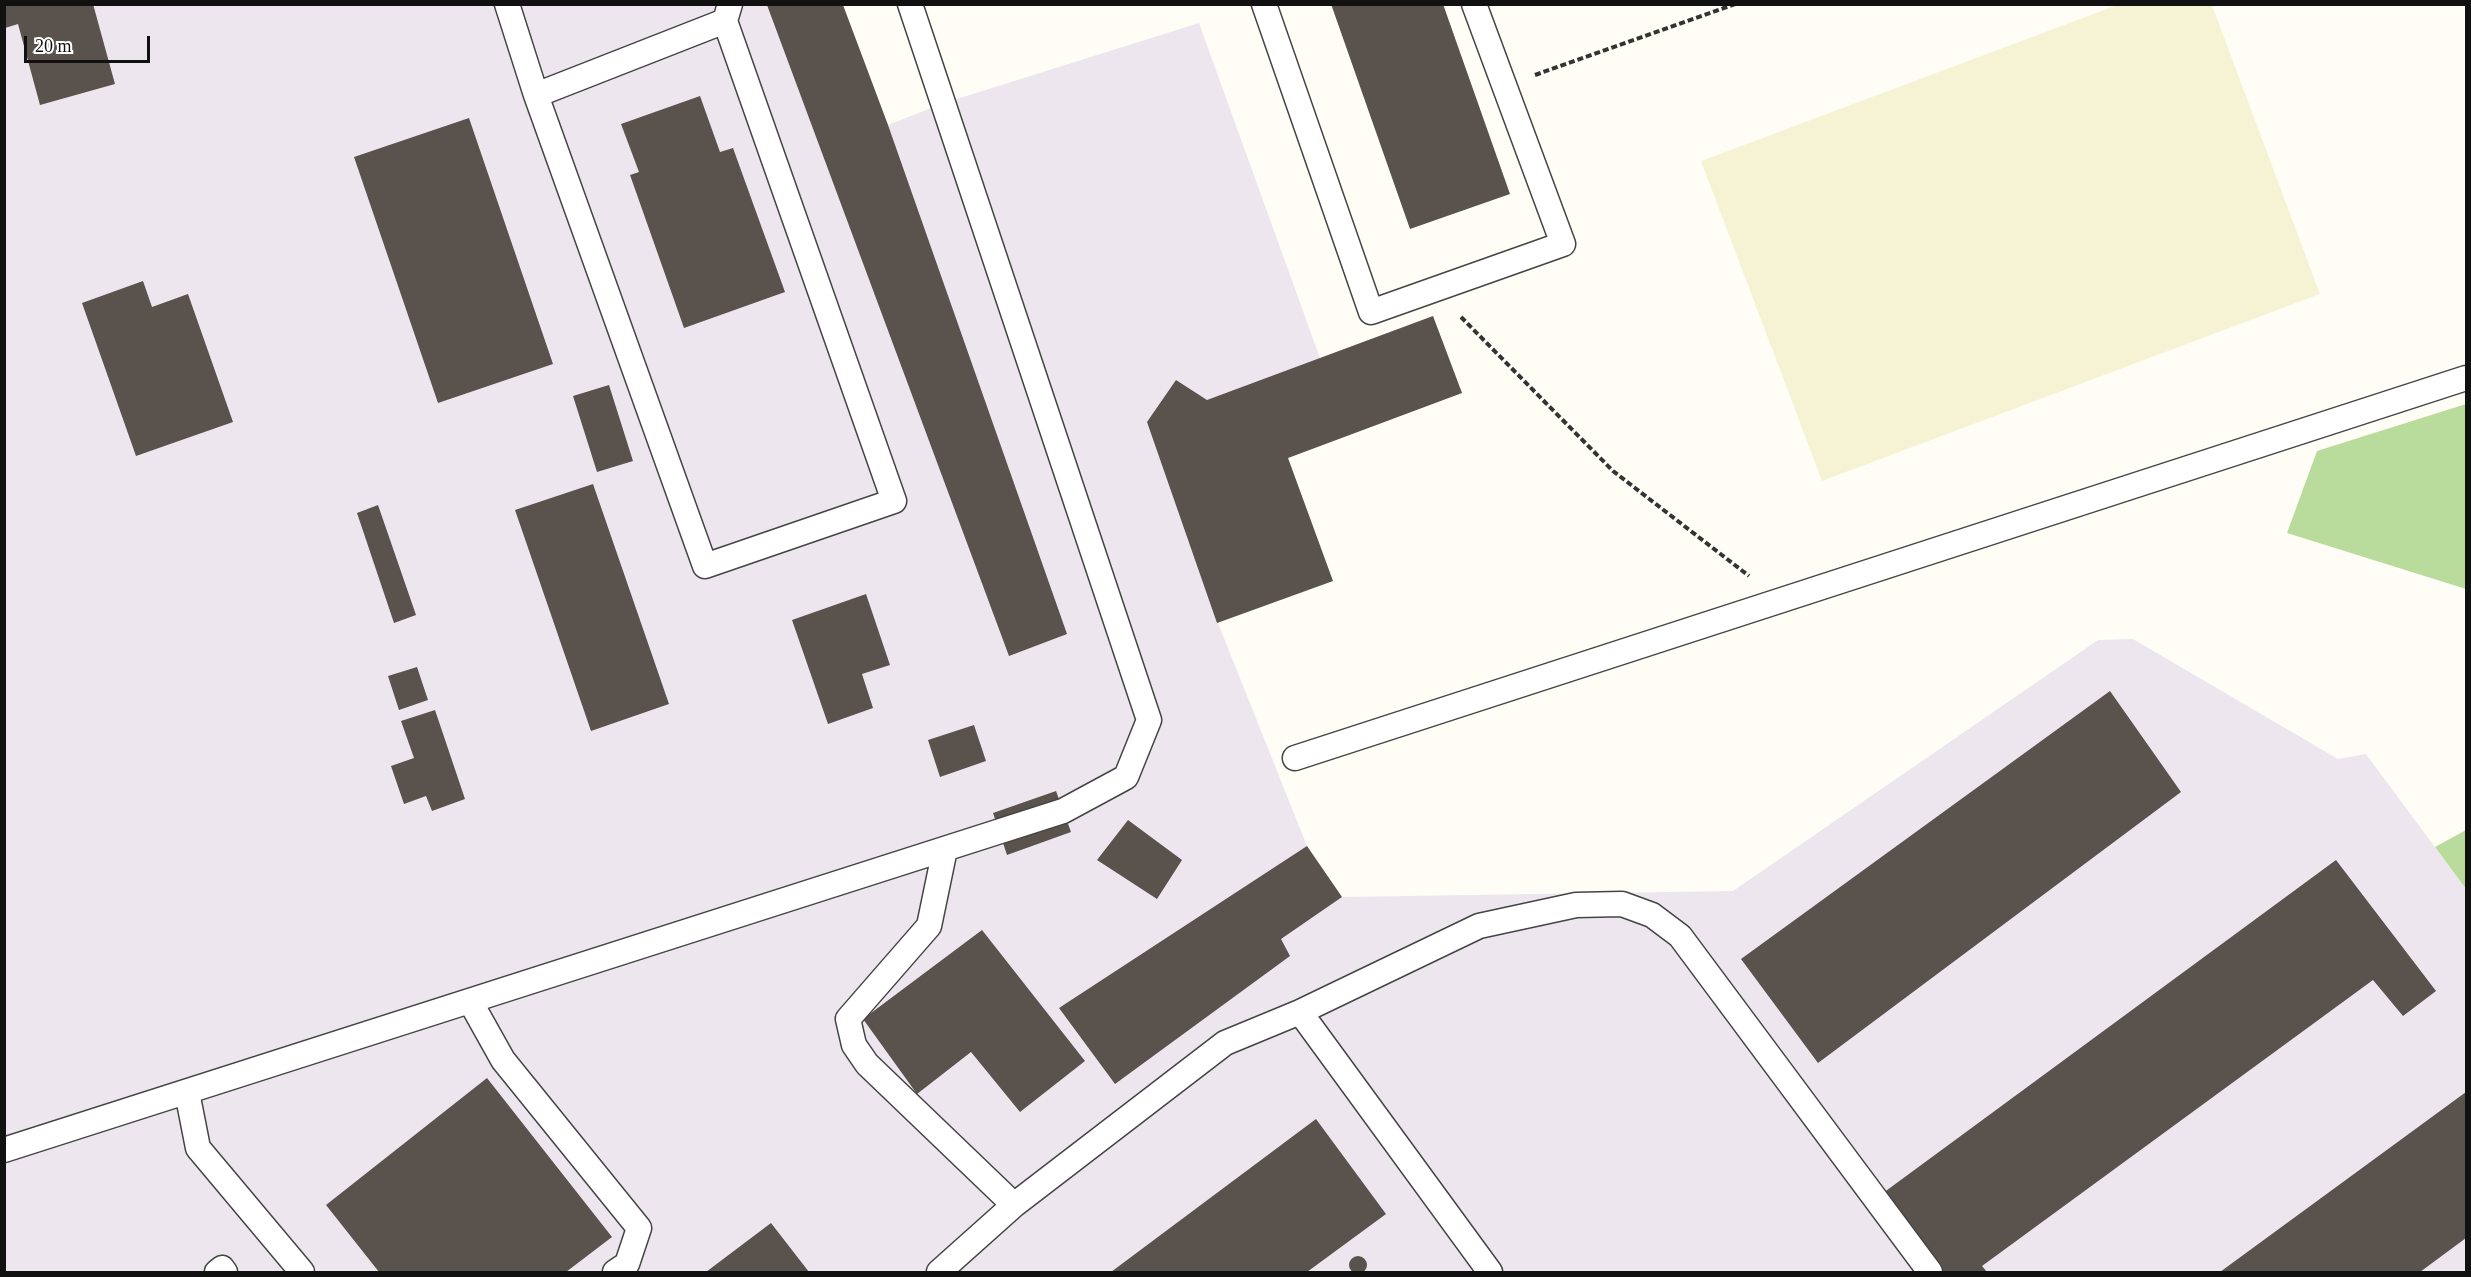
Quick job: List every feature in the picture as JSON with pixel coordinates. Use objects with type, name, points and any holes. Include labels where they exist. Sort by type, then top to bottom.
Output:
[{"type":"lane","points":[[507,4],[537,95],[705,566],[894,501],[728,13],[537,95]]},
{"type":"lane","points":[[4,1150],[1063,811],[1126,777],[1149,720],[910,4]]},
{"type":"lane","points":[[1264,4],[1371,312],[1563,244],[1474,4]]},
{"type":"lane","points":[[1294,758],[2466,378]]},
{"type":"lane","points":[[945,849],[929,926],[848,1019],[854,1045],[867,1064],[1014,1205]]},
{"type":"lane","points":[[939,1272],[1014,1205],[1225,1043],[1300,1012],[1479,926],[1576,905],[1622,904],[1652,915],[1680,936],[1930,1272]]},
{"type":"lane","points":[[470,1001],[503,1060],[639,1228],[627,1264],[615,1272]]},
{"type":"lane","points":[[1300,1012],[1490,1272]]},
{"type":"lane","points":[[187,1092],[198,1148],[302,1272]]},
{"type":"lane","points":[[217,1272],[222,1268],[225,1272]]},
{"type":"path","points":[[1504,86],[1735,4]]},
{"type":"path","points":[[1435,291],[1613,471],[1749,574],[1765,605]]},
{"type":"shaded area","points":[[2120,4],[2212,5],[2320,294],[1822,481],[1701,161]]},
{"type":"shaded area","points":[[5,5],[843,5],[888,125],[944,103],[1199,23],[1320,358],[1433,316],[1462,393],[1288,458],[1333,581],[1218,623],[1307,846],[1342,897],[1733,891],[2098,640],[2133,639],[2338,759],[2366,754],[2466,889],[2466,1272],[5,1272]]},
{"type":"green space","points":[[2466,404],[2466,589],[2287,533],[2317,451]]},
{"type":"green space","points":[[2466,830],[2466,889],[2435,847]]},
{"type":"building","points":[[93,4],[115,84],[40,105],[18,24],[5,28],[5,5]]},
{"type":"building","points":[[1331,4],[1443,4],[1510,194],[1410,229]]},
{"type":"building","points":[[767,5],[843,5],[888,125],[1067,634],[1009,656]]},
{"type":"building","points":[[700,96],[720,152],[733,148],[785,292],[684,328],[630,175],[639,172],[621,124]]},
{"type":"building","points":[[469,118],[553,364],[438,403],[354,157]]},
{"type":"building","points":[[143,281],[152,307],[188,294],[233,422],[136,456],[82,303]]},
{"type":"building","points":[[1433,316],[1462,393],[1288,458],[1333,581],[1217,623],[1147,422],[1176,380],[1207,400]]},
{"type":"building","points":[[609,385],[633,461],[597,472],[573,396]]},
{"type":"building","points":[[593,484],[669,704],[591,731],[515,510]]},
{"type":"building","points":[[378,505],[416,615],[394,623],[357,513]]},
{"type":"building","points":[[866,594],[890,665],[862,674],[873,708],[828,724],[792,620]]},
{"type":"building","points":[[417,667],[428,700],[399,710],[388,676]]},
{"type":"building","points":[[2110,691],[2181,792],[1818,1063],[1741,959]]},
{"type":"building","points":[[435,710],[465,799],[432,811],[426,796],[404,804],[391,766],[414,758],[401,721]]},
{"type":"building","points":[[974,725],[986,761],[940,777],[928,740]]},
{"type":"building","points":[[1056,791],[1071,832],[1007,855],[993,813]]},
{"type":"building","points":[[1128,820],[1182,860],[1157,899],[1097,860]]},
{"type":"building","points":[[1307,846],[1342,897],[1281,939],[1290,956],[1115,1084],[1059,1008]]},
{"type":"building","points":[[2336,860],[2436,991],[2403,1016],[2373,980],[1982,1266],[1987,1272],[1938,1272],[1879,1196]]},
{"type":"building","points":[[982,930],[1085,1061],[1020,1112],[971,1052],[917,1094],[863,1019]]},
{"type":"building","points":[[487,1078],[612,1237],[566,1272],[379,1272],[326,1205]]},
{"type":"building","points":[[2466,1092],[2466,1238],[2420,1272],[2220,1272]]},
{"type":"building","points":[[1316,1119],[1386,1214],[1307,1272],[1111,1272]]},
{"type":"building","points":[[771,1223],[809,1272],[706,1272]]},
{"type":"building","points":[[1358,1256],[1364,1259],[1367,1265],[1364,1271],[1358,1274],[1352,1271],[1349,1265],[1352,1259]]}]
